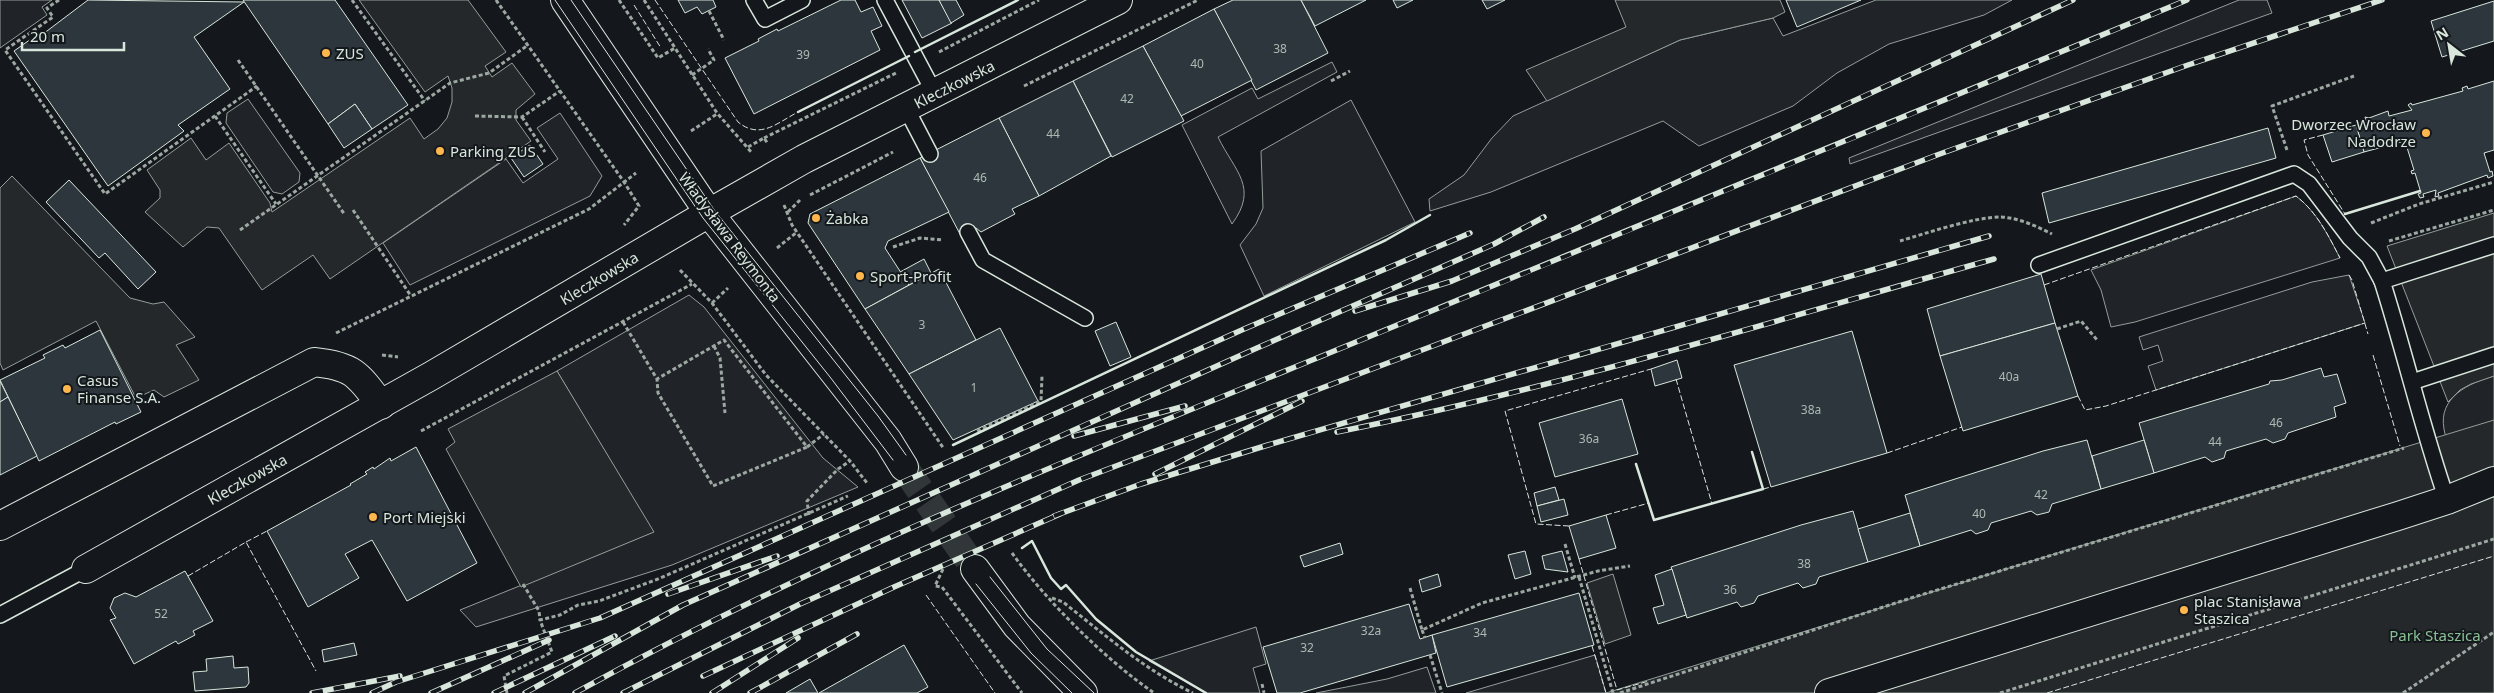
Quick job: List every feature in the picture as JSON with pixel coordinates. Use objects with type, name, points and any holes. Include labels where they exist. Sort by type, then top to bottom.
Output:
[{"type":"street","name":"Władysława Reymonta","points":[[564,0],[709,213],[888,441],[904,467]]},
{"type":"street","name":"Kleczkowska","points":[[86,569],[381,405],[804,159],[1118,0]]},
{"type":"street","points":[[0,526],[314,362],[337,364],[354,373],[362,379],[381,405]]},
{"type":"street","points":[[1829,693],[2447,500],[2494,480]]},
{"type":"street","points":[[975,569],[1017,626],[1083,693]]},
{"type":"lane","points":[[754,0],[765,19],[802,0]]},
{"type":"lane","points":[[884,0],[935,94]]},
{"type":"lane","points":[[906,108],[930,154]]},
{"type":"lane","points":[[2039,265],[2294,174],[2309,184],[2350,238],[2369,257],[2382,281],[2447,500]]},
{"type":"lane","points":[[968,232],[983,260],[1085,318]]},
{"type":"lane","points":[[2382,281],[2494,245]]},
{"type":"lane","points":[[2412,382],[2494,355]]},
{"type":"lane","points":[[0,615],[86,569]]},
{"type":"path","points":[[59,0],[47,8],[53,17],[5,50],[105,194],[257,86]]},
{"type":"path","points":[[352,0],[425,101]]},
{"type":"path","points":[[496,0],[639,206]]},
{"type":"path","points":[[619,0],[658,58],[675,48]]},
{"type":"path","points":[[644,0],[717,114],[758,160]]},
{"type":"path","points":[[1018,89],[1198,0]]},
{"type":"path","points":[[709,11],[724,40]]},
{"type":"path","points":[[240,230],[450,83],[489,73],[528,45]]},
{"type":"path","points":[[692,75],[714,60],[708,49]]},
{"type":"path","points":[[238,60],[345,215]]},
{"type":"path","points":[[1331,81],[1350,70]]},
{"type":"path","points":[[2281,131],[2272,106],[2354,76]]},
{"type":"path","points":[[475,116],[522,118],[560,91]]},
{"type":"path","points":[[690,131],[717,114]]},
{"type":"path","points":[[215,116],[276,204]]},
{"type":"path","points":[[522,118],[545,152]]},
{"type":"path","points":[[802,198],[922,137]]},
{"type":"path","points":[[333,334],[589,209],[636,172]]},
{"type":"path","points":[[2350,238],[2371,223],[2419,204],[2494,182]]},
{"type":"path","points":[[353,210],[411,296]]},
{"type":"path","points":[[2362,250],[2494,210]]},
{"type":"path","points":[[788,212],[792,225],[944,449]]},
{"type":"path","points":[[1900,241],[1955,226],[2001,217],[2028,222],[2055,236],[2096,245]]},
{"type":"path","points":[[893,247],[920,238],[963,243],[977,248]]},
{"type":"path","points":[[680,270],[712,304],[766,375],[824,434],[867,483]]},
{"type":"path","points":[[421,431],[692,284]]},
{"type":"path","points":[[2057,329],[2081,321],[2098,341]]},
{"type":"path","points":[[623,322],[657,379],[658,392],[713,486],[807,447],[824,434]]},
{"type":"path","points":[[657,379],[724,340],[807,447]]},
{"type":"path","points":[[714,346],[720,358],[725,413]]},
{"type":"path","points":[[977,431],[1041,401],[1042,376]]},
{"type":"path","points":[[1620,693],[1911,598],[2428,441]]},
{"type":"path","points":[[808,515],[807,501],[838,469],[850,462]]},
{"type":"path","points":[[540,620],[560,615],[578,605],[599,601],[658,579],[848,496]]},
{"type":"path","points":[[2000,693],[2494,539]]},
{"type":"path","points":[[1565,544],[1613,693]]},
{"type":"path","points":[[1012,553],[1051,598],[1099,646],[1154,693]]},
{"type":"path","points":[[1422,630],[1482,603],[1598,571],[1630,566]]},
{"type":"path","points":[[507,693],[504,676],[552,652],[540,620],[539,610],[523,584]]},
{"type":"path","points":[[935,586],[942,587],[1014,685],[1022,693]]},
{"type":"path","points":[[1410,588],[1425,638]]},
{"type":"path","points":[[1051,598],[1063,602],[1127,653],[1172,683],[1193,693]]},
{"type":"path","points":[[2403,693],[2494,632]]},
{"type":"path","points":[[1430,655],[1442,693]]},
{"type":"path","points":[[1262,684],[1264,693]]},
{"type":"shaded area","points":[[0,0],[52,0],[42,7],[47,15],[0,48]]},
{"type":"shaded area","name":"Parking ZUS","points":[[359,0],[468,0],[506,52],[485,66],[492,77],[512,63],[535,94],[516,110],[516,120],[531,141],[330,279],[313,255],[262,290],[219,228],[207,227],[183,247],[145,212],[160,198],[160,190],[147,170],[191,138],[206,160],[229,143],[270,203],[272,212],[410,118],[424,139],[438,129],[447,118],[452,102],[452,88],[448,76],[425,92]]},
{"type":"shaded area","points":[[1615,0],[1780,0],[1785,12],[1773,18],[1680,40],[1547,101],[1526,70],[1626,27]]},
{"type":"shaded area","points":[[1876,0],[2012,0],[1984,15],[1889,44],[1837,73],[1793,106],[1699,146],[1663,121],[1491,192],[1430,211],[1429,199],[1464,175],[1492,138],[1513,116],[1680,40],[1773,18],[1783,36]]},
{"type":"shaded area","points":[[2239,0],[2267,0],[2272,13],[1850,164],[1849,158]]},
{"type":"shaded area","points":[[1332,62],[1337,72],[1218,137],[1242,180],[1244,189],[1244,200],[1232,224],[1182,125],[1252,88],[1258,99]]},
{"type":"shaded area","points":[[248,99],[300,173],[299,182],[282,194],[273,192],[226,123],[227,113]]},
{"type":"shaded area","points":[[1351,100],[1415,222],[1264,296],[1240,245],[1256,224],[1263,208],[1261,151]]},
{"type":"shaded area","points":[[560,113],[602,176],[590,196],[410,285],[383,243],[506,159],[523,183],[558,159],[537,128]]},
{"type":"shaded area","points":[[12,176],[130,298],[153,304],[164,302],[195,337],[176,345],[199,380],[164,397],[154,390],[136,398],[96,321],[3,370],[0,363],[0,188]]},
{"type":"shaded area","points":[[2296,196],[2316,217],[2340,258],[2135,322],[2111,327],[2101,290],[2091,270]]},
{"type":"shaded area","points":[[2494,213],[2494,376],[2460,390],[2448,402],[2387,246]]},
{"type":"shaded area","points":[[2349,275],[2365,323],[2156,390],[2148,366],[2163,361],[2158,345],[2143,350],[2139,337],[2312,282]]},
{"type":"shaded area","points":[[689,295],[704,307],[823,458],[858,487],[672,565],[476,627],[460,610],[653,532],[557,371]]},
{"type":"shaded area","points":[[557,371],[654,532],[521,587],[446,449],[455,442],[448,429]]},
{"type":"shaded area","points":[[2494,376],[2494,457],[2453,454],[2444,429],[2443,418],[2446,408],[2457,393],[2466,387]]},
{"type":"shaded area","name":"plac Stanisława Staszica","points":[[2494,420],[2494,693],[1606,693],[2077,547]]},
{"type":"shaded area","points":[[1613,574],[1631,635],[1605,644],[1587,583]]},
{"type":"shaded area","points":[[1256,627],[1266,664],[1253,668],[1260,693],[1206,693],[1149,661]]},
{"type":"shaded area","points":[[1595,655],[1606,693],[1466,693]]},
{"type":"shaded area","points":[[1427,667],[1436,693],[1316,693],[1387,679]]},
{"type":"building","points":[[88,0],[244,2],[194,37],[230,89],[178,125],[184,131],[108,186],[14,51],[41,32],[43,34]]},
{"type":"building","name":"ZUS","points":[[243,0],[335,0],[408,105],[372,129],[355,104],[328,124]]},
{"type":"building","points":[[678,0],[713,0],[716,7],[702,14],[697,7],[685,13]]},
{"type":"building","points":[[841,0],[855,0],[861,12],[873,7],[882,26],[871,31],[880,50],[754,114],[725,58],[759,41],[758,39],[777,29],[778,31]]},
{"type":"building","points":[[902,0],[939,0],[952,23],[922,38]]},
{"type":"building","points":[[939,0],[956,0],[964,15],[951,23]]},
{"type":"building","points":[[1233,0],[1301,0],[1328,53],[1256,90],[1214,9]]},
{"type":"building","points":[[1301,0],[1366,0],[1315,26]]},
{"type":"building","points":[[1393,0],[1413,0],[1397,8]]},
{"type":"building","points":[[1482,0],[1505,0],[1487,9]]},
{"type":"building","points":[[1786,0],[1861,0],[1797,27]]},
{"type":"building","points":[[2494,1],[2494,41],[2442,57],[2431,21]]},
{"type":"building","points":[[1214,9],[1252,80],[1181,116],[1143,46]]},
{"type":"building","points":[[1143,46],[1184,121],[1112,157],[1073,81]]},
{"type":"building","points":[[1073,81],[1111,156],[1039,196],[999,118]]},
{"type":"building","name":"Dworzec Wrocław Nadodrze","points":[[2494,81],[2494,150],[2484,153],[2493,176],[2488,178],[2487,175],[2438,193],[2439,196],[2435,197],[2436,190],[2423,194],[2424,197],[2420,198],[2418,194],[2421,193],[2415,173],[2412,174],[2411,171],[2414,170],[2405,141],[2364,152],[2356,125],[2367,124],[2365,117],[2369,118],[2388,111],[2389,116],[2412,110],[2408,105],[2411,103],[2412,105],[2463,91],[2462,88],[2467,86],[2468,89]]},
{"type":"building","points":[[355,104],[372,129],[344,148],[328,124]]},
{"type":"building","points":[[999,118],[1039,196],[1012,209],[1015,214],[981,232],[976,228],[961,236],[920,158]]},
{"type":"building","points":[[2356,125],[2364,152],[2332,162],[2323,135]]},
{"type":"building","points":[[2268,128],[2276,158],[2049,223],[2042,193]]},
{"type":"building","points":[[530,145],[543,164],[524,177],[511,158]]},
{"type":"building","points":[[920,158],[949,212],[888,241],[885,248],[909,285],[865,309],[808,223],[810,214]]},
{"type":"building","points":[[69,180],[156,272],[138,289],[105,253],[99,258],[46,202]]},
{"type":"building","points":[[924,259],[931,273],[909,285],[900,272]]},
{"type":"building","points":[[939,269],[976,340],[909,374],[865,309]]},
{"type":"building","points":[[2041,274],[2055,323],[1940,356],[1927,309]]},
{"type":"building","points":[[1116,322],[1131,357],[1110,366],[1095,331]]},
{"type":"building","points":[[2055,323],[2078,396],[1963,431],[1940,356]]},
{"type":"building","points":[[1000,328],[1038,401],[953,440],[909,374]]},
{"type":"building","name":"Casus Finanse S.A.","points":[[100,330],[141,412],[116,424],[115,422],[39,461],[0,380],[45,358],[43,355],[63,345],[65,348]]},
{"type":"building","points":[[1852,331],[1887,453],[1771,487],[1734,365]]},
{"type":"building","points":[[1677,360],[1682,378],[1655,386],[1651,369]]},
{"type":"building","points":[[2321,368],[2324,377],[2337,374],[2346,403],[2334,407],[2336,417],[2288,433],[2285,439],[2273,443],[2266,439],[2226,451],[2224,458],[2212,462],[2205,457],[2154,473],[2139,423],[2269,384],[2270,381],[2282,380]]},
{"type":"building","points":[[0,381],[8,397],[0,402]]},
{"type":"building","points":[[8,397],[37,456],[0,475],[0,402]]},
{"type":"building","points":[[1622,399],[1638,454],[1555,477],[1539,423]]},
{"type":"building","points":[[2087,440],[2101,489],[2052,504],[2049,512],[2037,515],[2031,511],[1991,523],[1988,530],[1976,534],[1971,530],[1920,546],[1905,495],[2043,451]]},
{"type":"building","points":[[2144,440],[2154,473],[2101,489],[2092,456]]},
{"type":"building","name":"Port Miejski","points":[[416,447],[477,563],[407,601],[372,540],[345,554],[359,578],[308,607],[267,531],[351,485],[367,474],[365,472],[373,467],[374,469],[390,458],[391,461]]},
{"type":"building","points":[[1555,487],[1559,500],[1537,506],[1534,493]]},
{"type":"building","points":[[1564,499],[1568,515],[1541,522],[1537,506]]},
{"type":"building","points":[[1853,511],[1868,562],[1819,577],[1816,584],[1803,588],[1798,583],[1758,596],[1754,603],[1741,607],[1737,602],[1687,618],[1671,567],[1801,525]]},
{"type":"building","points":[[1910,513],[1920,546],[1868,562],[1858,529]]},
{"type":"building","points":[[1606,515],[1616,548],[1579,559],[1569,526]]},
{"type":"building","points":[[1340,543],[1343,554],[1304,567],[1300,556]]},
{"type":"building","points":[[1525,551],[1531,574],[1515,579],[1508,555]]},
{"type":"building","points":[[1562,551],[1568,572],[1545,569],[1542,556]]},
{"type":"building","points":[[1672,569],[1686,615],[1658,624],[1653,608],[1664,605],[1655,575]]},
{"type":"building","points":[[185,571],[213,621],[193,631],[195,635],[178,644],[176,641],[134,664],[110,620],[116,618],[110,608],[114,598],[125,593],[136,597]]},
{"type":"building","points":[[1438,574],[1441,586],[1422,592],[1419,580]]},
{"type":"building","points":[[1579,593],[1594,645],[1447,687],[1432,635]]},
{"type":"building","points":[[1409,604],[1420,639],[1432,635],[1436,653],[1300,693],[1277,693],[1263,647]]},
{"type":"building","points":[[354,643],[357,655],[324,662],[322,650]]},
{"type":"building","points":[[904,645],[928,687],[917,693],[819,693]]},
{"type":"building","points":[[233,656],[234,668],[248,667],[249,683],[246,687],[195,691],[193,672],[207,671],[206,659]]},
{"type":"building","points":[[810,679],[818,693],[786,693]]},
{"type":"tunnel","points":[[904,467],[975,569]]},
{"type":"tram line","points":[[555,0],[703,218],[830,377],[893,460]]},
{"type":"tram line","points":[[571,0],[715,211],[878,416],[906,455]]},
{"type":"tram line","points":[[990,577],[1047,649],[1094,693]]},
{"type":"tram line","points":[[976,584],[1031,653],[1072,693]]},
{"type":"railway","points":[[1355,311],[1452,281],[1575,229],[2073,0]]},
{"type":"railway","points":[[575,693],[757,599],[1037,473],[2187,0]]},
{"type":"railway","points":[[623,693],[800,604],[1079,480],[1937,155],[2185,66],[2382,0]]},
{"type":"railway","points":[[525,693],[683,605],[1494,244],[1544,217]]},
{"type":"railway","points":[[372,693],[396,682],[600,618],[1244,329],[1470,233]]},
{"type":"railway","points":[[1054,516],[1141,484],[1268,445],[1989,236]]},
{"type":"railway","points":[[1337,432],[1503,395],[1585,374],[1994,259]]},
{"type":"railway","points":[[1155,474],[1302,401]]},
{"type":"railway","points":[[1074,436],[1185,406]]},
{"type":"railway","points":[[703,676],[894,587],[1060,514]]},
{"type":"railway","points":[[668,594],[777,556]]},
{"type":"railway","points":[[750,693],[857,634]]},
{"type":"railway","points":[[494,693],[615,636]]},
{"type":"railway","points":[[712,693],[798,638]]},
{"type":"railway","points":[[431,693],[549,640]]},
{"type":"railway","points":[[312,693],[400,676]]},
{"type":"fence","points":[[655,0],[738,122],[754,130],[761,130],[776,125],[798,112]]},
{"type":"fence","points":[[634,5],[661,48]]},
{"type":"fence","points":[[2323,135],[2304,140],[2308,155],[2345,214]]},
{"type":"fence","points":[[2044,285],[2296,196],[2316,217],[2340,258]]},
{"type":"fence","points":[[2349,275],[2368,334]]},
{"type":"fence","points":[[2078,396],[2085,410],[2106,406],[2365,323]]},
{"type":"fence","points":[[2373,355],[2400,446]]},
{"type":"fence","points":[[1569,526],[1536,524],[1505,411],[1651,369]]},
{"type":"fence","points":[[1676,379],[1712,504]]},
{"type":"fence","points":[[1887,453],[1962,427]]},
{"type":"fence","points":[[1763,489],[1771,487]]},
{"type":"fence","points":[[1606,515],[1649,503]]},
{"type":"fence","points":[[246,542],[267,531]]},
{"type":"fence","points":[[188,576],[246,542],[316,671]]},
{"type":"fence","points":[[2047,693],[2494,556]]},
{"type":"fence","points":[[1579,559],[1617,690],[1649,681]]},
{"type":"fence","points":[[926,595],[995,693]]},
{"type":"fence","points":[[1592,646],[1606,693]]},
{"type":"wall","points":[[915,52],[1018,0]]},
{"type":"wall","points":[[798,112],[909,56]]},
{"type":"wall","points":[[2345,214],[2420,191]]},
{"type":"wall","points":[[953,445],[1386,240],[1430,215]]},
{"type":"wall","points":[[1636,464],[1654,520],[1763,489],[1752,452]]},
{"type":"wall","points":[[1022,548],[1032,541],[1051,578],[1061,589],[1066,585],[1096,619],[1136,652],[1206,693]]},
{"type":"place","name":"ZUS","points":[[326,53]]},
{"type":"place","name":"Dworzec Wrocław Nadodrze","points":[[2426,133]]},
{"type":"place","name":"Parking ZUS","points":[[440,151]]},
{"type":"place","name":"Żabka","points":[[816,218]]},
{"type":"place","name":"Sport-Profit","points":[[860,276]]},
{"type":"place","name":"Casus Finanse S.A.","points":[[67,389]]},
{"type":"place","name":"Port Miejski","points":[[373,517]]},
{"type":"place","name":"plac Stanisława Staszica","points":[[2184,610]]},
{"type":"park label","name":"Park Staszica","points":[[2435,635]]}]
